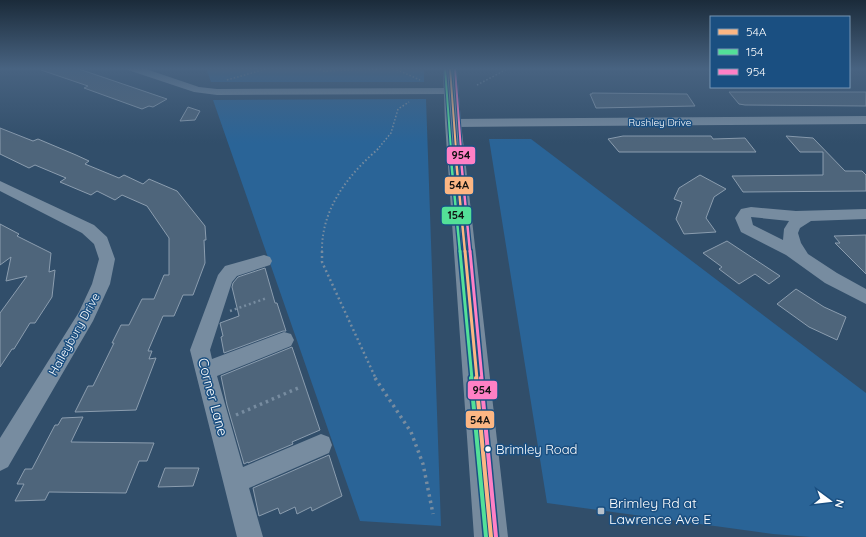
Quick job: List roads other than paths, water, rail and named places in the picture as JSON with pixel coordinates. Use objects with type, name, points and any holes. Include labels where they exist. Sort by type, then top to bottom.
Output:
[{"type":"main road","points":[[443,93],[453,123],[491,537]]},
{"type":"street","name":"Rushley Drive","points":[[453,123],[866,120]]},
{"type":"street","name":"Haileybury Drive","points":[[0,185],[88,229],[101,241],[107,259],[101,284],[86,316],[0,458]]},
{"type":"street","points":[[866,214],[790,216],[751,212],[746,213],[743,218],[747,228],[782,245],[843,286],[866,297]]},
{"type":"street","points":[[804,259],[795,248],[790,237],[791,228],[796,221],[807,216]]},
{"type":"street","name":"Corner Lane","points":[[250,537],[200,350],[224,280],[231,271],[264,261]]},
{"type":"street","points":[[206,370],[284,340]]},
{"type":"street","points":[[236,482],[321,445]]},
{"type":"place","name":"Brimley Road","points":[[488,449]]},
{"type":"place","name":"Brimley Rd at Lawrence Ave E","points":[[601,511]]}]
